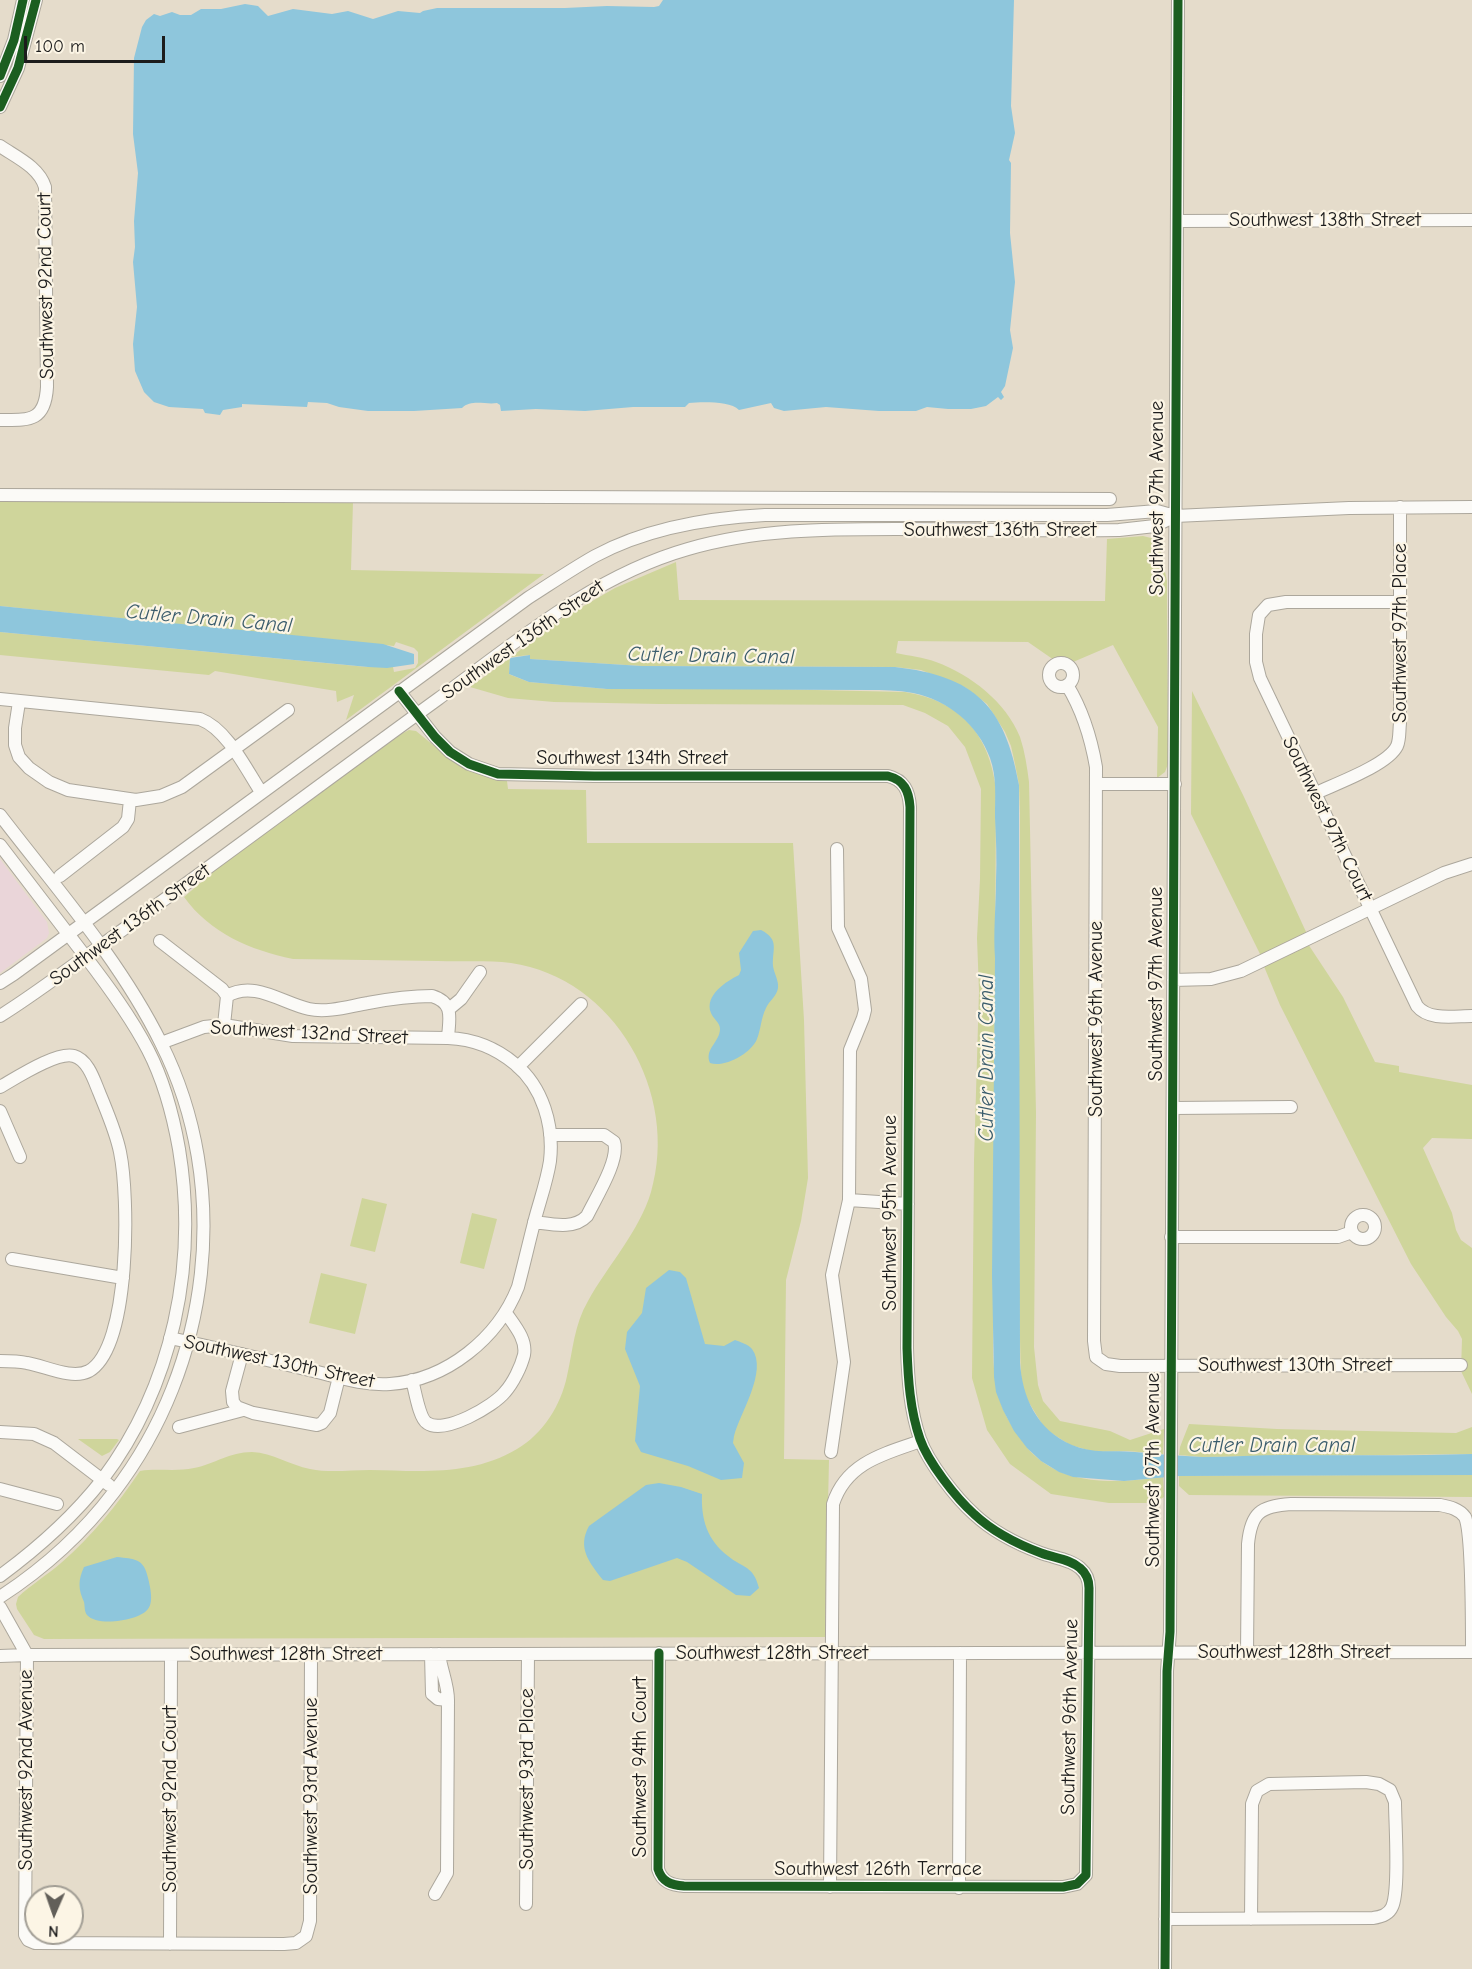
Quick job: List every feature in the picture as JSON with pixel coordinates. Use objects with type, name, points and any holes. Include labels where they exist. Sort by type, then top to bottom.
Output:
[{"type":"street","points":[[0,75],[14,40],[23,0]]},
{"type":"street","points":[[0,107],[18,68],[36,0]]},
{"type":"street","name":"Southwest 97th Avenue","points":[[1165,1969],[1172,1366],[1178,0]]},
{"type":"street","name":"Southwest 92nd Court","points":[[0,146],[37,172],[46,190],[47,387],[46,402],[42,411],[31,418],[0,420]]},
{"type":"street","name":"Southwest 138th Street","points":[[1178,221],[1472,219]]},
{"type":"street","name":"Southwest 136th Street","points":[[0,495],[1110,499]]},
{"type":"street","name":"Southwest 97th Place","points":[[1316,793],[1371,768],[1390,756],[1398,743],[1400,507]]},
{"type":"street","name":"Southwest 136th Street","points":[[0,983],[528,598],[596,556],[641,536],[689,523],[727,517],[765,515],[1084,515],[1157,511],[1174,516],[1318,509],[1472,507]]},
{"type":"street","name":"Southwest 136th Street","points":[[0,1016],[138,920],[549,618],[600,586],[644,563],[688,548],[785,531],[1119,530],[1155,526],[1174,516]]},
{"type":"street","name":"Southwest 97th Court","points":[[1400,603],[1278,603],[1265,607],[1259,615],[1256,634],[1257,662],[1260,678],[1275,713],[1316,793],[1414,1002],[1425,1014],[1472,1016]]},
{"type":"street","name":"Southwest 96th Avenue","points":[[1067,686],[1083,715],[1096,767],[1094,1341],[1096,1357]]},
{"type":"street","name":"Southwest 134th Street","points":[[399,691],[441,744],[475,767],[504,775],[888,776],[898,780]]},
{"type":"street","points":[[0,699],[200,719],[211,724],[233,749],[261,792]]},
{"type":"street","points":[[19,702],[15,745],[19,757],[29,768],[49,782],[68,790],[130,800],[151,798],[182,787],[288,710]]},
{"type":"street","name":"Southwest 95th Avenue","points":[[898,780],[908,791],[910,807],[908,1381],[921,1441],[941,1476],[980,1520],[998,1533],[1018,1543],[1078,1566]]},
{"type":"street","points":[[1096,784],[1175,784]]},
{"type":"street","points":[[60,876],[123,827],[127,821],[130,800]]},
{"type":"street","points":[[0,815],[101,945],[162,1043],[189,1116],[203,1192],[203,1252],[198,1300],[178,1376],[164,1410],[144,1448],[98,1513],[29,1577],[0,1597]]},
{"type":"street","points":[[0,845],[110,989],[148,1050],[163,1085],[172,1116],[185,1194],[182,1285],[170,1338],[149,1400],[130,1437],[102,1479],[59,1528],[0,1576]]},
{"type":"street","name":"Southwest 95th Avenue","points":[[831,1452],[844,1362],[832,1275],[849,1200],[850,1050],[864,1010],[861,979],[838,928],[837,849]]},
{"type":"street","points":[[1173,980],[1210,979],[1235,973],[1450,871],[1472,864]]},
{"type":"street","points":[[160,941],[222,989],[227,996],[224,1026]]},
{"type":"street","points":[[449,1009],[461,999],[480,972]]},
{"type":"street","points":[[227,996],[236,991],[252,990],[291,1004],[318,1010],[432,996],[445,1002],[449,1009],[448,1038]]},
{"type":"street","points":[[518,1067],[581,1004]]},
{"type":"street","name":"Southwest 132nd Street","points":[[162,1043],[204,1028],[224,1026],[293,1036],[448,1038],[468,1040],[486,1047],[504,1056],[530,1079],[546,1113],[550,1135],[550,1160],[534,1222]]},
{"type":"street","points":[[0,1087],[58,1056],[68,1055],[82,1060],[94,1079],[106,1108],[120,1152],[126,1248],[114,1326],[105,1353],[98,1364],[81,1374],[20,1362],[0,1361]]},
{"type":"street","points":[[1173,1108],[1291,1107]]},
{"type":"street","points":[[0,1111],[20,1157]]},
{"type":"street","points":[[534,1222],[563,1225],[582,1222],[592,1207],[615,1154],[614,1143],[604,1135],[550,1135]]},
{"type":"street","points":[[183,1179],[201,1177]]},
{"type":"street","points":[[185,1194],[203,1192]]},
{"type":"street","points":[[849,1200],[909,1204]]},
{"type":"street","name":"Southwest 130th Street","points":[[170,1338],[375,1384],[389,1384],[429,1375],[474,1349],[506,1313],[518,1287],[534,1222]]},
{"type":"street","points":[[1172,1238],[1338,1237],[1352,1232]]},
{"type":"street","points":[[12,1259],[123,1278]]},
{"type":"street","points":[[412,1380],[422,1418],[429,1425],[440,1426],[469,1417],[498,1399],[512,1383],[524,1354],[521,1336],[506,1313]]},
{"type":"street","points":[[242,1354],[232,1397],[237,1407],[243,1410],[317,1425],[322,1423],[330,1413],[339,1377]]},
{"type":"street","name":"Southwest 130th Street","points":[[1096,1357],[1106,1365],[1113,1366],[1461,1365]]},
{"type":"street","points":[[179,1428],[243,1410]]},
{"type":"street","points":[[0,1432],[34,1434],[45,1438],[115,1491]]},
{"type":"street","points":[[830,1887],[832,1511],[836,1495],[846,1478],[860,1466],[892,1450],[921,1441]]},
{"type":"street","points":[[0,1489],[57,1504]]},
{"type":"street","points":[[1247,1653],[1248,1538],[1252,1522],[1260,1511],[1274,1506],[1300,1504],[1440,1506],[1455,1509],[1466,1520],[1470,1536],[1472,1652]]},
{"type":"street","name":"Southwest 96th Avenue","points":[[1078,1566],[1086,1574],[1089,1583],[1087,1872]]},
{"type":"street","name":"Southwest 92nd Avenue","points":[[0,1607],[27,1655],[26,1935],[28,1940],[37,1944],[170,1944]]},
{"type":"street","name":"Southwest 128th Street","points":[[0,1656],[1472,1652]]},
{"type":"street","name":"Southwest 94th Court","points":[[659,1653],[658,1869],[664,1880]]},
{"type":"street","points":[[959,1888],[960,1653]]},
{"type":"street","name":"Southwest 93rd Avenue","points":[[170,1944],[284,1944],[296,1943],[306,1936],[310,1921],[311,1654]]},
{"type":"street","points":[[435,1654],[432,1694],[438,1699],[448,1700],[447,1873],[435,1894]]},
{"type":"street","name":"Southwest 93rd Place","points":[[526,1904],[528,1654]]},
{"type":"street","name":"Southwest 92nd Court","points":[[170,1944],[171,1655]]},
{"type":"street","points":[[1165,1919],[1251,1919],[1377,1918],[1388,1912],[1394,1902],[1396,1890],[1395,1802],[1390,1790],[1379,1784],[1366,1782],[1284,1783],[1265,1785],[1254,1794],[1251,1919]]},
{"type":"street","name":"Southwest 126th Terrace","points":[[664,1880],[672,1885],[684,1886],[1067,1887],[1081,1881],[1087,1872]]},
{"type":"shaded area","points":[[0,859],[47,922],[49,933],[47,938],[0,973]]},
{"type":"green space","points":[[0,500],[353,502],[351,570],[544,574],[346,720],[354,695],[337,702],[336,691],[215,671],[209,675],[0,655],[0,632],[367,667],[393,667],[394,672],[415,668],[418,663],[418,652],[414,648],[396,642],[394,646],[0,606]]},
{"type":"green space","points":[[1143,536],[1159,544],[1167,581],[1168,764],[1165,772],[1157,778],[1158,727],[1113,645],[1073,662],[1062,659],[1054,660],[1028,642],[898,641],[896,653],[936,662],[962,674],[986,691],[1014,724],[1026,760],[1029,782],[1036,1113],[1034,1347],[1038,1385],[1043,1401],[1060,1421],[1110,1431],[1130,1440],[1164,1429],[1163,1454],[1127,1451],[1095,1452],[1070,1445],[1045,1429],[1028,1401],[1021,1383],[1018,1103],[1019,785],[1011,746],[987,704],[966,688],[921,670],[895,667],[642,666],[530,659],[530,655],[511,657],[561,619],[615,588],[676,562],[679,600],[1105,601],[1107,539]]},
{"type":"green space","points":[[510,658],[509,674],[529,682],[607,689],[905,692],[925,696],[942,703],[969,723],[987,752],[996,789],[993,1350],[999,1396],[1013,1427],[1029,1450],[1045,1463],[1060,1472],[1093,1480],[1128,1481],[1163,1477],[1164,1497],[1154,1503],[1109,1503],[1051,1494],[1010,1464],[987,1430],[972,1378],[981,789],[965,747],[948,726],[925,713],[903,705],[554,702],[508,698],[470,687]]},
{"type":"green space","points":[[1192,691],[1307,934],[1261,956],[1191,814]]},
{"type":"green space","points":[[409,730],[416,731],[468,769],[507,781],[508,789],[586,790],[587,843],[793,843],[804,1020],[808,1178],[801,1221],[786,1280],[784,1459],[829,1460],[825,1637],[44,1639],[34,1635],[17,1609],[18,1597],[61,1563],[94,1531],[140,1471],[187,1469],[236,1454],[252,1452],[317,1470],[446,1470],[482,1464],[517,1449],[535,1435],[550,1418],[564,1387],[583,1310],[631,1235],[646,1207],[658,1155],[656,1117],[647,1080],[631,1046],[609,1016],[581,991],[548,973],[511,963],[293,959],[261,951],[232,938],[206,921],[184,897],[214,871]]},
{"type":"green space","points":[[1308,944],[1343,997],[1375,1062],[1399,1066],[1399,1072],[1472,1085],[1472,1139],[1432,1138],[1423,1148],[1452,1213],[1456,1230],[1461,1240],[1472,1248],[1472,1394],[1461,1371],[1462,1339],[1411,1264],[1280,1005],[1263,964]]},
{"type":"green space","points":[[362,1198],[387,1204],[375,1252],[350,1246]]},
{"type":"green space","points":[[472,1213],[497,1219],[484,1269],[460,1263]]},
{"type":"green space","points":[[321,1273],[367,1284],[355,1334],[309,1323]]},
{"type":"green space","points":[[1189,1424],[1277,1429],[1456,1433],[1472,1427],[1472,1454],[1202,1457],[1179,1455]]},
{"type":"green space","points":[[78,1439],[119,1440],[110,1452],[102,1456]]},
{"type":"green space","points":[[1472,1475],[1472,1497],[1189,1495],[1179,1486],[1179,1476]]},
{"type":"water","points":[[663,0],[1014,0],[1011,106],[1015,133],[1009,160],[1011,163],[1010,233],[1015,282],[1010,330],[1013,348],[1005,386],[1001,392],[1004,397],[1001,400],[998,397],[986,406],[971,409],[927,407],[916,411],[826,407],[784,411],[774,408],[771,403],[739,410],[729,405],[708,402],[689,403],[685,407],[633,407],[585,411],[536,409],[501,411],[497,403],[479,403],[462,408],[368,411],[327,403],[308,402],[307,407],[242,404],[242,407],[223,410],[220,415],[205,413],[203,409],[169,407],[154,402],[144,392],[135,371],[133,344],[137,307],[133,262],[138,173],[133,134],[134,58],[146,20],[154,14],[160,16],[172,12],[191,15],[201,9],[221,9],[245,4],[258,6],[268,16],[293,9],[332,14],[348,11],[373,19],[398,11],[420,13],[437,8],[654,7],[659,6]]},
{"type":"water","points":[[0,606],[383,644],[414,654],[414,664],[387,668],[368,667],[0,632]]},
{"type":"water","points":[[530,655],[530,659],[642,666],[895,667],[923,671],[946,678],[966,687],[982,700],[995,715],[1005,735],[1019,785],[1020,1362],[1024,1388],[1034,1411],[1049,1431],[1072,1445],[1087,1450],[1203,1457],[1472,1454],[1472,1475],[1179,1476],[1124,1481],[1073,1477],[1041,1461],[1014,1431],[996,1392],[994,1377],[992,1275],[995,787],[994,772],[985,746],[970,725],[950,708],[926,696],[913,693],[879,690],[607,689],[529,682],[509,674],[510,658]]},
{"type":"water","points":[[761,930],[773,941],[773,966],[778,983],[777,991],[766,1008],[754,1045],[743,1055],[729,1062],[710,1063],[709,1054],[720,1029],[711,1013],[711,1000],[718,990],[739,975],[741,970],[739,953],[753,931]]},
{"type":"water","points":[[669,1270],[680,1272],[686,1278],[705,1344],[724,1346],[735,1340],[750,1347],[756,1358],[755,1380],[733,1443],[744,1463],[742,1478],[721,1480],[688,1466],[641,1452],[635,1441],[640,1386],[625,1349],[627,1332],[642,1313],[646,1288]]},
{"type":"water","points":[[659,1483],[702,1494],[704,1520],[710,1536],[721,1550],[751,1571],[757,1581],[759,1588],[750,1596],[736,1595],[687,1562],[677,1558],[610,1581],[603,1580],[589,1561],[584,1548],[589,1526],[646,1485]]},
{"type":"water","points":[[117,1557],[133,1559],[144,1567],[150,1589],[150,1606],[136,1617],[108,1622],[92,1619],[86,1613],[81,1593],[80,1580],[84,1567]]},
{"type":"cycle path","points":[[0,76],[14,40],[23,0]]},
{"type":"cycle path","points":[[0,107],[18,68],[36,0]]},
{"type":"cycle path","points":[[1165,1969],[1167,1671],[1170,1632],[1178,0]]},
{"type":"cycle path","points":[[399,691],[435,737],[450,752],[469,764],[498,774],[888,776],[898,780],[905,787],[910,807],[907,1348],[912,1406],[920,1439],[929,1458],[943,1479],[967,1507],[1006,1537],[1046,1555],[1076,1565],[1088,1579],[1086,1875],[1077,1884],[1063,1887],[684,1886],[668,1882],[658,1869],[659,1653]]},
{"type":"water label","name":"Cutler Drain Canal","points":[[209,619]]},
{"type":"water label","name":"Cutler Drain Canal","points":[[711,656]]},
{"type":"water label","name":"Cutler Drain Canal","points":[[987,1058]]},
{"type":"water label","name":"Cutler Drain Canal","points":[[1272,1446]]}]
